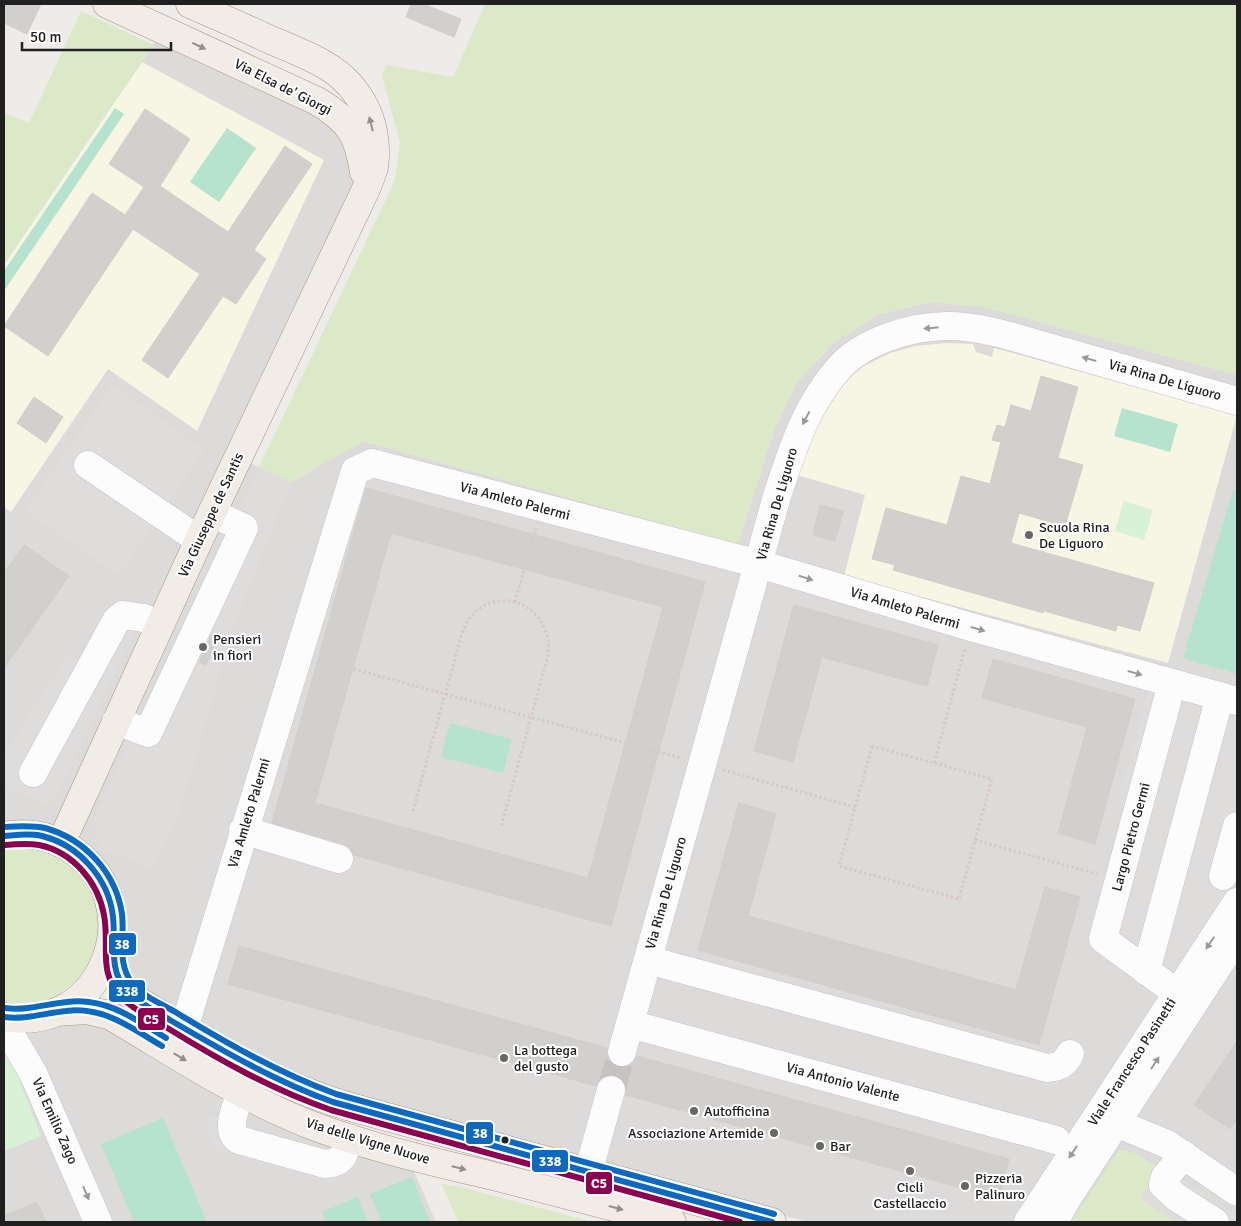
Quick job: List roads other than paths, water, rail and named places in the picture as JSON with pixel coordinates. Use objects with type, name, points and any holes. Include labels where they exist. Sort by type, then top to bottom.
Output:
[{"type":"main road","name":"Via Elsa de' Giorgi","points":[[107,4],[308,97],[334,112],[348,124],[356,139],[364,169],[366,189]]},
{"type":"main road","points":[[190,4],[310,57],[326,66],[349,84],[367,110],[373,128],[375,149],[373,169],[366,189]]},
{"type":"main road","name":"Via Giuseppe de Santis","points":[[61,843],[199,540],[366,189]]},
{"type":"main road","name":"Via delle Vigne Nuove","points":[[4,836],[33,834],[61,843],[85,859],[99,877],[109,898],[113,917],[113,963],[115,972],[122,985],[137,1000],[256,1069],[314,1096],[354,1108],[772,1222]]},
{"type":"main road","points":[[4,1017],[29,1018],[56,1012],[78,999],[97,978],[109,953],[113,937]]},
{"type":"main road","name":"Via delle Vigne Nuove","points":[[56,1012],[86,1010],[109,1015],[241,1092],[288,1115],[349,1138],[393,1152],[672,1222]]},
{"type":"street","name":"Via Rina De Liguoro","points":[[622,1052],[777,496],[793,447],[815,400],[840,367],[849,359],[876,343],[894,335],[929,327],[949,326],[990,332],[1237,401]]},
{"type":"street","name":"Via Amleto Palermi","points":[[184,1028],[355,471],[372,463],[759,564],[971,627],[1228,699]]},
{"type":"street","points":[[88,465],[199,540]]},
{"type":"street","points":[[116,721],[148,733],[244,528],[212,513]]},
{"type":"street","points":[[33,773],[116,621],[123,615],[144,618],[160,625]]},
{"type":"street","name":"Largo Pietro Germi","points":[[1172,683],[1103,939],[1177,993]]},
{"type":"street","points":[[1146,971],[1228,699]]},
{"type":"street","points":[[1223,876],[1237,826]]},
{"type":"street","points":[[244,830],[339,859]]},
{"type":"street","name":"Viale Francesco Pasinetti","points":[[1054,1222],[1108,1117],[1177,993],[1237,902]]},
{"type":"street","name":"Viale Francesco Pasinetti","points":[[1028,1222],[1108,1117],[1138,1089],[1237,938]]},
{"type":"street","points":[[648,960],[1047,1068],[1057,1068],[1066,1063],[1070,1054]]},
{"type":"street","name":"Via Emilio Zago","points":[[4,1024],[33,1073],[98,1222]]},
{"type":"street","name":"Via Antonio Valente","points":[[630,1024],[1056,1140]]},
{"type":"street","points":[[1138,1089],[1139,1099],[1145,1114],[1176,1149]]},
{"type":"street","points":[[588,1173],[611,1090]]},
{"type":"street","points":[[241,1092],[232,1131],[234,1137],[239,1140],[325,1164],[334,1164],[340,1160],[349,1138]]},
{"type":"street","points":[[1108,1117],[1176,1149],[1237,1192]]},
{"type":"street","points":[[1176,1149],[1163,1185],[1176,1197],[1215,1222]]},
{"type":"tunnel","points":[[611,1090],[622,1052]]},
{"type":"place","name":"Scuola Rina De Liguoro","points":[[1029,535]]},
{"type":"place","name":"Pensieri in fiori","points":[[203,647]]},
{"type":"place","name":"La bottega del gusto","points":[[504,1058]]},
{"type":"place","name":"Autofficina","points":[[694,1111]]},
{"type":"place","name":"Associazione Artemide","points":[[774,1133]]},
{"type":"place","name":"Bar","points":[[820,1146]]},
{"type":"place","name":"Cicli Castellaccio","points":[[910,1171]]},
{"type":"place","name":"Pizzeria Palinuro","points":[[965,1186]]}]
